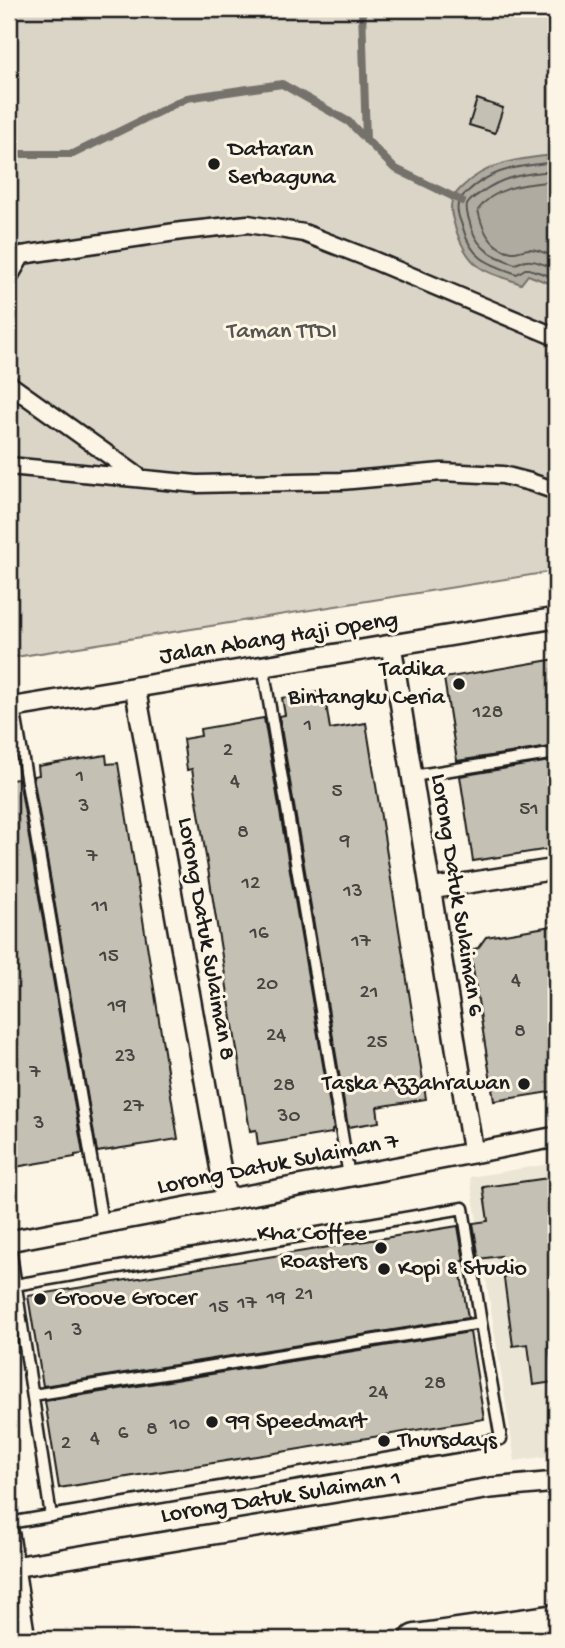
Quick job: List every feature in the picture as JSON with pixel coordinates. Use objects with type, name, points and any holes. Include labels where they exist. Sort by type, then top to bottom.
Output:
[{"type":"main road","points":[[415,1639],[556,1619]]},
{"type":"street","points":[[9,277],[16,258],[182,231],[248,224],[304,233],[556,337]]},
{"type":"street","points":[[9,384],[140,478]]},
{"type":"street","points":[[9,466],[197,484],[341,481],[442,472],[503,475],[556,491]]},
{"type":"street","name":"Jalan Abang Haji Openg","points":[[11,707],[556,618]]},
{"type":"street","name":"Lorong Datuk Sulaiman 6","points":[[391,645],[473,1153]]},
{"type":"street","name":"Lorong Datuk Sulaiman 8","points":[[135,687],[226,1199]]},
{"type":"street","points":[[430,889],[554,869]]},
{"type":"street","name":"Lorong Datuk Sulaiman 7","points":[[9,1241],[556,1137]]},
{"type":"street","name":"Lorong Datuk Sulaiman 1","points":[[14,1567],[477,1490],[556,1482]]},
{"type":"street","points":[[9,1535],[25,1639]]},
{"type":"lane","points":[[263,666],[349,1177]]},
{"type":"lane","points":[[11,707],[102,1223]]},
{"type":"lane","points":[[412,776],[556,753]]},
{"type":"lane","points":[[554,869],[556,890]]},
{"type":"lane","points":[[12,1285],[463,1208],[481,1323],[33,1395]]},
{"type":"lane","points":[[9,1241],[12,1285],[33,1395],[51,1516]]},
{"type":"lane","name":"Lorong Datuk Sulaiman 1","points":[[9,1523],[501,1439],[481,1323]]},
{"type":"shaded area","points":[[556,1163],[556,1455],[515,1461],[470,1177]]},
{"type":"green space","name":"Taman TTDI","points":[[9,9],[556,9],[556,571],[9,658]]},
{"type":"water","points":[[556,155],[556,286],[528,275],[521,284],[476,265],[457,232],[451,211],[454,196],[471,179],[493,167],[518,160]]},
{"type":"building","points":[[477,99],[503,108],[495,133],[469,125]]},
{"type":"building","points":[[556,659],[556,746],[457,761],[444,678]]},
{"type":"building","points":[[324,691],[330,729],[366,723],[426,1099],[377,1107],[379,1122],[348,1127],[279,716],[285,715],[282,698]]},
{"type":"building","points":[[264,718],[334,1129],[332,1133],[258,1145],[256,1130],[250,1131],[192,769],[187,770],[183,739],[201,736],[200,729]]},
{"type":"building","points":[[106,755],[107,764],[118,763],[178,1139],[97,1152],[33,776],[39,775],[38,766]]},
{"type":"building","points":[[556,760],[556,848],[473,861],[460,776]]},
{"type":"building","points":[[19,779],[83,1154],[9,1168],[9,780]]},
{"type":"building","points":[[552,926],[556,950],[556,1091],[494,1101],[470,950],[478,948],[486,937]]},
{"type":"building","points":[[556,1177],[556,1344],[549,1345],[554,1382],[533,1385],[528,1344],[513,1346],[501,1256],[479,1259],[473,1223],[488,1221],[483,1187]]},
{"type":"building","points":[[458,1226],[464,1261],[459,1262],[468,1318],[43,1386],[28,1296]]},
{"type":"building","points":[[470,1332],[484,1419],[59,1488],[45,1401]]},
{"type":"waterway","points":[[362,9],[366,140]]},
{"type":"waterway","points":[[9,157],[18,154],[73,154],[187,98],[282,84],[349,122],[394,168],[462,201]]},
{"type":"place","name":"Dataran Serbaguna","points":[[214,164]]},
{"type":"place","name":"Tadika Bintangku Ceria","points":[[459,684]]},
{"type":"place","name":"Taska Azzahrawan","points":[[524,1084]]},
{"type":"place","name":"Kha Coffee Roasters","points":[[381,1248]]},
{"type":"place","name":"Kopi & Studio","points":[[384,1269]]},
{"type":"place","name":"Groove Grocer","points":[[40,1299]]},
{"type":"place","name":"99 Speedmart","points":[[212,1422]]},
{"type":"place","name":"Thursdays","points":[[384,1441]]}]
